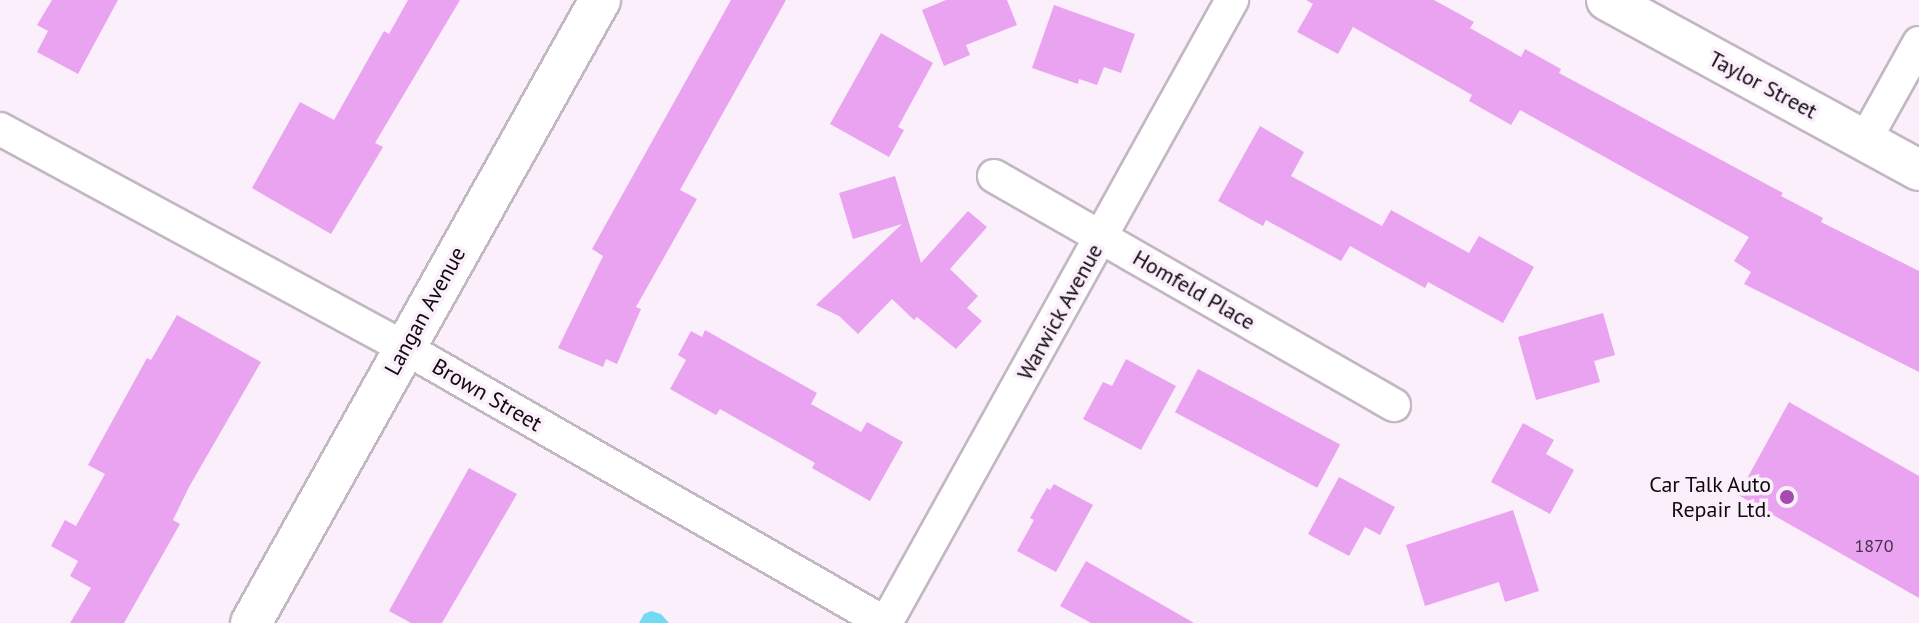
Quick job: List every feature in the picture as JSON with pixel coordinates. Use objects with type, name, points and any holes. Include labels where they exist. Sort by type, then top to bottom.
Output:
[{"type":"street","name":"Langan Avenue","points":[[251,623],[600,0]]},
{"type":"street","name":"Warwick Avenue","points":[[886,623],[1232,0]]},
{"type":"street","name":"Taylor Street","points":[[1607,0],[1919,170]]},
{"type":"street","points":[[1865,140],[1919,43]]},
{"type":"street","name":"Brown Street","points":[[0,129],[405,348],[886,623]]},
{"type":"street","name":"Homfeld Place","points":[[994,176],[1394,405]]},
{"type":"water","points":[[651,611],[661,614],[669,623],[639,623],[644,614]]},
{"type":"building","points":[[52,0],[118,0],[78,74],[37,52],[48,31],[37,25]]},
{"type":"building","points":[[408,0],[460,0],[375,143],[383,147],[331,234],[252,188],[300,102],[334,120],[384,31],[389,34]]},
{"type":"building","points":[[731,0],[786,0],[680,190],[697,199],[636,307],[641,309],[617,364],[606,359],[603,367],[558,348],[603,256],[592,249]]},
{"type":"building","points":[[946,0],[1007,0],[1017,25],[966,45],[970,55],[944,66],[922,10]]},
{"type":"building","points":[[1306,0],[1434,0],[1474,22],[1470,28],[1521,57],[1525,49],[1561,69],[1559,73],[1783,193],[1781,196],[1823,218],[1821,222],[1919,271],[1919,372],[1744,284],[1751,272],[1734,261],[1749,237],[1520,110],[1511,125],[1469,101],[1472,95],[1353,27],[1338,54],[1297,32],[1313,4]]},
{"type":"building","points":[[1054,5],[1135,34],[1121,73],[1104,67],[1097,85],[1079,79],[1078,84],[1032,68]]},
{"type":"building","points":[[881,33],[933,63],[898,127],[904,130],[889,157],[830,124]]},
{"type":"building","points":[[1260,126],[1304,152],[1291,176],[1382,226],[1391,210],[1469,253],[1479,236],[1534,267],[1503,323],[1428,282],[1425,288],[1350,246],[1341,261],[1266,220],[1263,226],[1218,201]]},
{"type":"building","points":[[895,176],[921,263],[968,211],[987,227],[950,269],[978,296],[967,308],[982,321],[956,349],[917,317],[914,320],[892,299],[858,334],[839,316],[816,305],[902,224],[853,239],[839,193]]},
{"type":"building","points":[[1603,313],[1615,355],[1594,361],[1600,382],[1536,400],[1518,337]]},
{"type":"building","points":[[177,315],[261,362],[189,487],[173,520],[180,524],[124,623],[70,623],[91,588],[70,576],[78,561],[51,546],[65,520],[76,526],[105,474],[88,465],[147,358],[151,360]]},
{"type":"building","points":[[705,330],[817,393],[811,404],[861,432],[867,422],[903,442],[870,501],[812,468],[815,463],[720,409],[716,415],[670,389],[686,360],[678,355],[691,331],[702,337]]},
{"type":"building","points":[[1126,359],[1176,386],[1141,450],[1083,419],[1103,382],[1112,386]]},
{"type":"building","points":[[1198,369],[1340,445],[1317,488],[1175,412]]},
{"type":"building","points":[[1789,402],[1919,476],[1919,598],[1738,495]]},
{"type":"building","points":[[1523,423],[1554,440],[1546,454],[1574,470],[1550,514],[1491,482]]},
{"type":"building","points":[[469,468],[517,494],[442,623],[411,623],[389,611]]},
{"type":"building","points":[[1339,477],[1395,507],[1380,535],[1365,527],[1349,556],[1308,534]]},
{"type":"building","points":[[1054,484],[1093,505],[1056,572],[1017,551],[1034,520],[1030,518],[1047,488],[1050,490]]},
{"type":"building","points":[[1513,510],[1539,591],[1505,602],[1499,582],[1425,606],[1406,545]]},
{"type":"building","points":[[1086,561],[1194,623],[1091,623],[1060,606]]},
{"type":"place","name":"Car Talk Auto Repair Ltd.","points":[[1787,497]]}]
